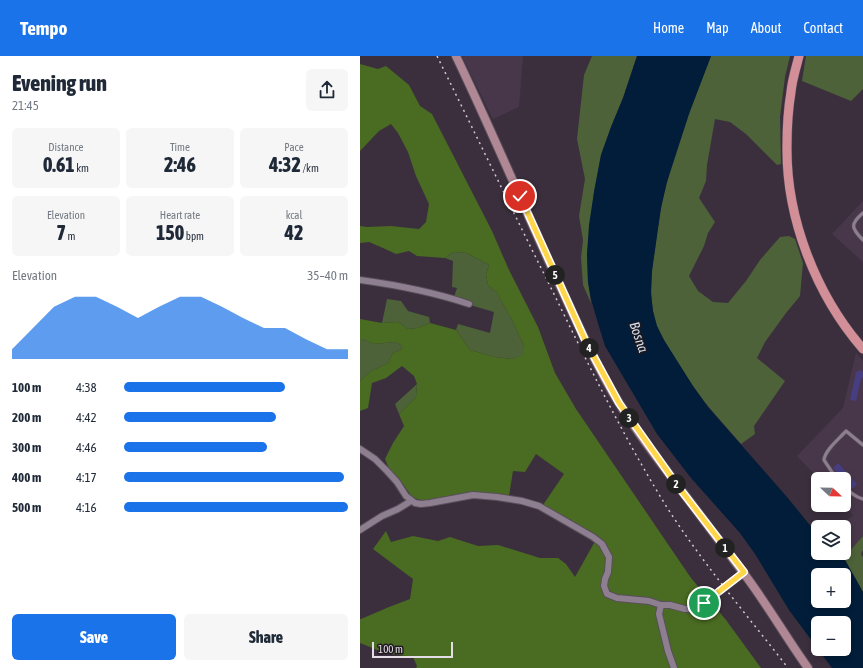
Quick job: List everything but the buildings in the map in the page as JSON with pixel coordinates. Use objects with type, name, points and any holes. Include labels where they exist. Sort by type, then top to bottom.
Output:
[{"type":"main road","points":[[456,56],[480,105],[582,335],[608,385],[634,425],[677,485],[744,572],[808,668]]},
{"type":"main road","points":[[799,56],[791,90],[788,119],[788,176],[793,207],[809,261],[823,291],[835,311],[863,349]]},
{"type":"street","points":[[360,280],[424,291],[469,304]]},
{"type":"street","points":[[360,449],[375,459],[388,471],[406,496],[415,503],[430,503],[473,495],[522,501],[539,506],[593,537],[602,544],[609,557],[608,572],[604,586],[607,594],[617,598],[648,601],[661,605],[693,609],[704,603],[744,572]]},
{"type":"street","points":[[360,530],[382,516],[411,501]]},
{"type":"street","points":[[661,605],[659,614],[668,652],[674,668]]},
{"type":"lane","points":[[863,212],[856,220],[854,226],[856,232],[863,240]]},
{"type":"lane","points":[[832,472],[823,458],[825,453],[846,431],[863,446]]},
{"type":"lane","points":[[851,494],[863,499]]},
{"type":"shaded area","points":[[462,56],[523,56],[519,107],[493,119]]},
{"type":"shaded area","points":[[863,201],[863,262],[832,234]]},
{"type":"shaded area","points":[[856,353],[863,361],[863,536],[851,550],[851,520],[848,520],[853,515],[850,512],[851,472],[812,472],[797,456],[843,408]]},
{"type":"green space","points":[[592,56],[637,56],[601,155],[594,192],[587,254],[588,282],[591,303],[583,285],[581,258],[583,240],[579,216],[585,179],[577,139],[584,75]]},
{"type":"green space","points":[[711,56],[790,56],[785,77],[780,117],[781,164],[777,165],[746,134],[730,122],[715,119],[707,165],[706,181],[699,198],[715,222],[708,233],[704,246],[689,276],[698,291],[713,302],[728,303],[746,281],[760,260],[780,237],[789,236],[795,239],[803,263],[800,296],[765,342],[757,358],[785,381],[754,426],[755,434],[741,444],[698,394],[668,348],[654,317],[651,297],[654,258],[665,190],[671,166]]},
{"type":"green space","points":[[806,56],[863,56],[863,89],[851,101],[802,81]]},
{"type":"green space","points":[[360,64],[378,69],[386,66],[409,85],[420,106],[432,114],[492,231],[509,270],[538,327],[555,373],[576,409],[691,578],[726,620],[761,668],[416,668],[417,666],[413,657],[385,653],[360,643],[360,619],[410,599],[413,579],[373,549],[386,531],[391,542],[413,536],[438,541],[450,537],[478,546],[498,545],[540,558],[558,558],[566,564],[575,577],[598,536],[543,505],[564,474],[536,454],[525,472],[513,471],[509,496],[472,492],[423,501],[412,497],[403,484],[390,471],[385,459],[404,426],[399,414],[416,397],[417,384],[414,376],[402,366],[386,378],[372,383],[368,408],[360,411],[360,381],[371,371],[388,363],[393,353],[402,349],[401,345],[395,342],[373,344],[360,339],[360,319],[382,323],[398,322],[408,329],[417,328],[430,323],[456,330],[470,350],[495,357],[513,359],[524,354],[524,346],[497,293],[488,285],[486,275],[489,265],[467,253],[453,252],[445,258],[417,256],[409,251],[396,254],[369,242],[360,243],[360,226],[391,226],[419,229],[426,222],[429,204],[416,176],[408,152],[398,133],[391,124],[379,131],[360,151]]},
{"type":"green space","points":[[453,252],[467,253],[489,265],[486,275],[488,285],[497,293],[512,320],[524,346],[524,355],[513,359],[495,357],[470,350],[456,330],[458,324],[490,333],[494,312],[453,300],[457,288],[452,287],[453,261],[445,258]]},
{"type":"green space","points":[[387,299],[401,301],[408,311],[429,317],[430,323],[417,328],[408,329],[398,322],[382,323]]},
{"type":"green space","points":[[360,339],[373,344],[395,342],[401,345],[402,349],[393,353],[388,363],[371,371],[360,381]]},
{"type":"green space","points":[[417,384],[416,397],[399,414],[395,404]]},
{"type":"green space","points":[[863,536],[863,550],[861,554],[863,557],[863,592],[851,568],[845,560],[851,560],[851,550]]},
{"type":"water","name":"Bosna","points":[[637,56],[711,56],[689,114],[667,182],[661,208],[652,271],[651,293],[653,311],[657,326],[664,340],[708,407],[811,526],[811,560],[845,560],[850,568],[811,568],[811,608],[851,608],[851,571],[863,592],[863,668],[832,668],[823,656],[851,656],[851,616],[811,616],[811,640],[789,610],[755,554],[740,533],[691,478],[657,434],[605,346],[591,299],[588,282],[587,254],[589,225],[594,192],[601,155],[623,98]]},
{"type":"railway","points":[[437,56],[594,375],[622,430],[652,483],[696,550],[788,668]]},
{"type":"route","points":[[520,196],[586,342],[608,385],[634,425],[677,485],[744,572],[704,603]]}]
